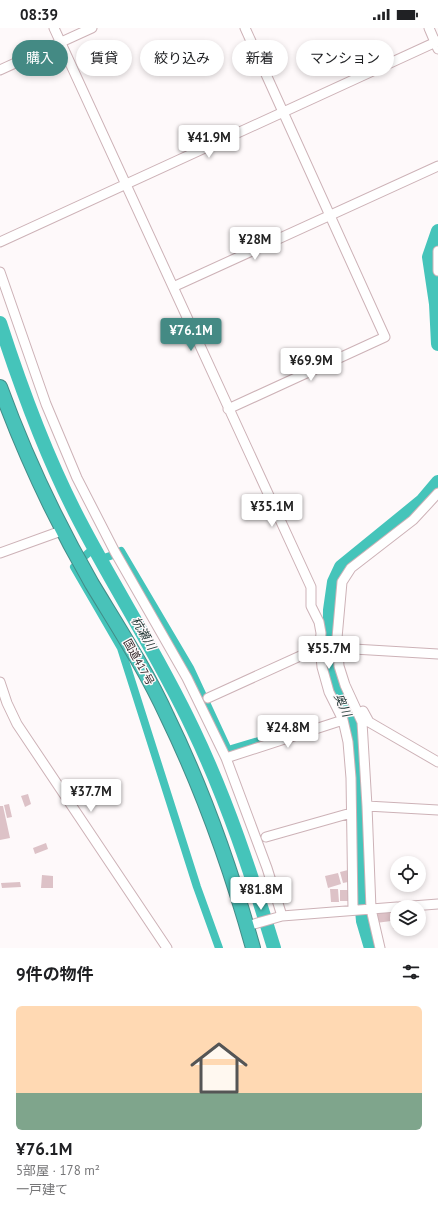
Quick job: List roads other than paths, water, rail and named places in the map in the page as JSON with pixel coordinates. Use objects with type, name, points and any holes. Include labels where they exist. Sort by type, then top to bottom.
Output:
[{"type":"highway","name":"国道417号","points":[[0,388],[13,425],[64,530],[92,582],[132,648],[167,715],[190,768],[224,856],[249,925],[253,948]]},
{"type":"street","points":[[54,28],[60,40]]},
{"type":"street","points":[[65,40],[92,28]]},
{"type":"street","points":[[228,408],[385,337],[245,28]]},
{"type":"street","points":[[0,242],[437,44],[428,28]]},
{"type":"street","points":[[68,57],[311,587],[311,606],[319,622],[321,633],[320,647],[322,668],[329,692],[343,720],[348,742],[353,910]]},
{"type":"street","points":[[0,70],[12,64]]},
{"type":"street","points":[[173,287],[438,166]]},
{"type":"street","points":[[438,253],[438,271]]},
{"type":"street","points":[[0,272],[46,404],[77,478],[115,552],[187,678],[226,758],[267,868],[280,916]]},
{"type":"street","points":[[380,948],[369,909],[367,806],[362,722],[344,685],[339,666],[336,647],[338,610],[342,582],[350,568],[413,520],[438,493]]},
{"type":"street","points":[[0,553],[64,530]]},
{"type":"street","points":[[208,698],[320,647],[438,654]]},
{"type":"street","points":[[0,682],[7,703],[17,724],[167,948]]},
{"type":"street","points":[[357,709],[362,709],[369,722],[438,762]]},
{"type":"street","points":[[226,758],[343,720]]},
{"type":"street","points":[[367,806],[438,810]]},
{"type":"street","points":[[266,837],[351,813]]},
{"type":"street","points":[[426,905],[438,904]]},
{"type":"street","points":[[249,925],[280,916],[390,908]]},
{"type":"waterway","name":"奥川","points":[[438,231],[429,257],[436,304],[438,344]]},
{"type":"waterway","name":"杭瀬川","points":[[0,323],[16,371],[53,466],[89,539],[179,701],[217,783],[238,837],[274,948]]},
{"type":"waterway","name":"奥川","points":[[371,948],[363,921],[361,899],[358,750],[353,726],[339,696],[329,667],[330,610],[334,582],[341,567],[422,501],[438,482]]},
{"type":"waterway","points":[[86,555],[94,548]]},
{"type":"waterway","points":[[121,551],[190,668],[228,750],[313,725]]},
{"type":"waterway","points":[[101,559],[113,555]]},
{"type":"waterway","points":[[74,567],[121,648],[197,887],[219,948]]}]
